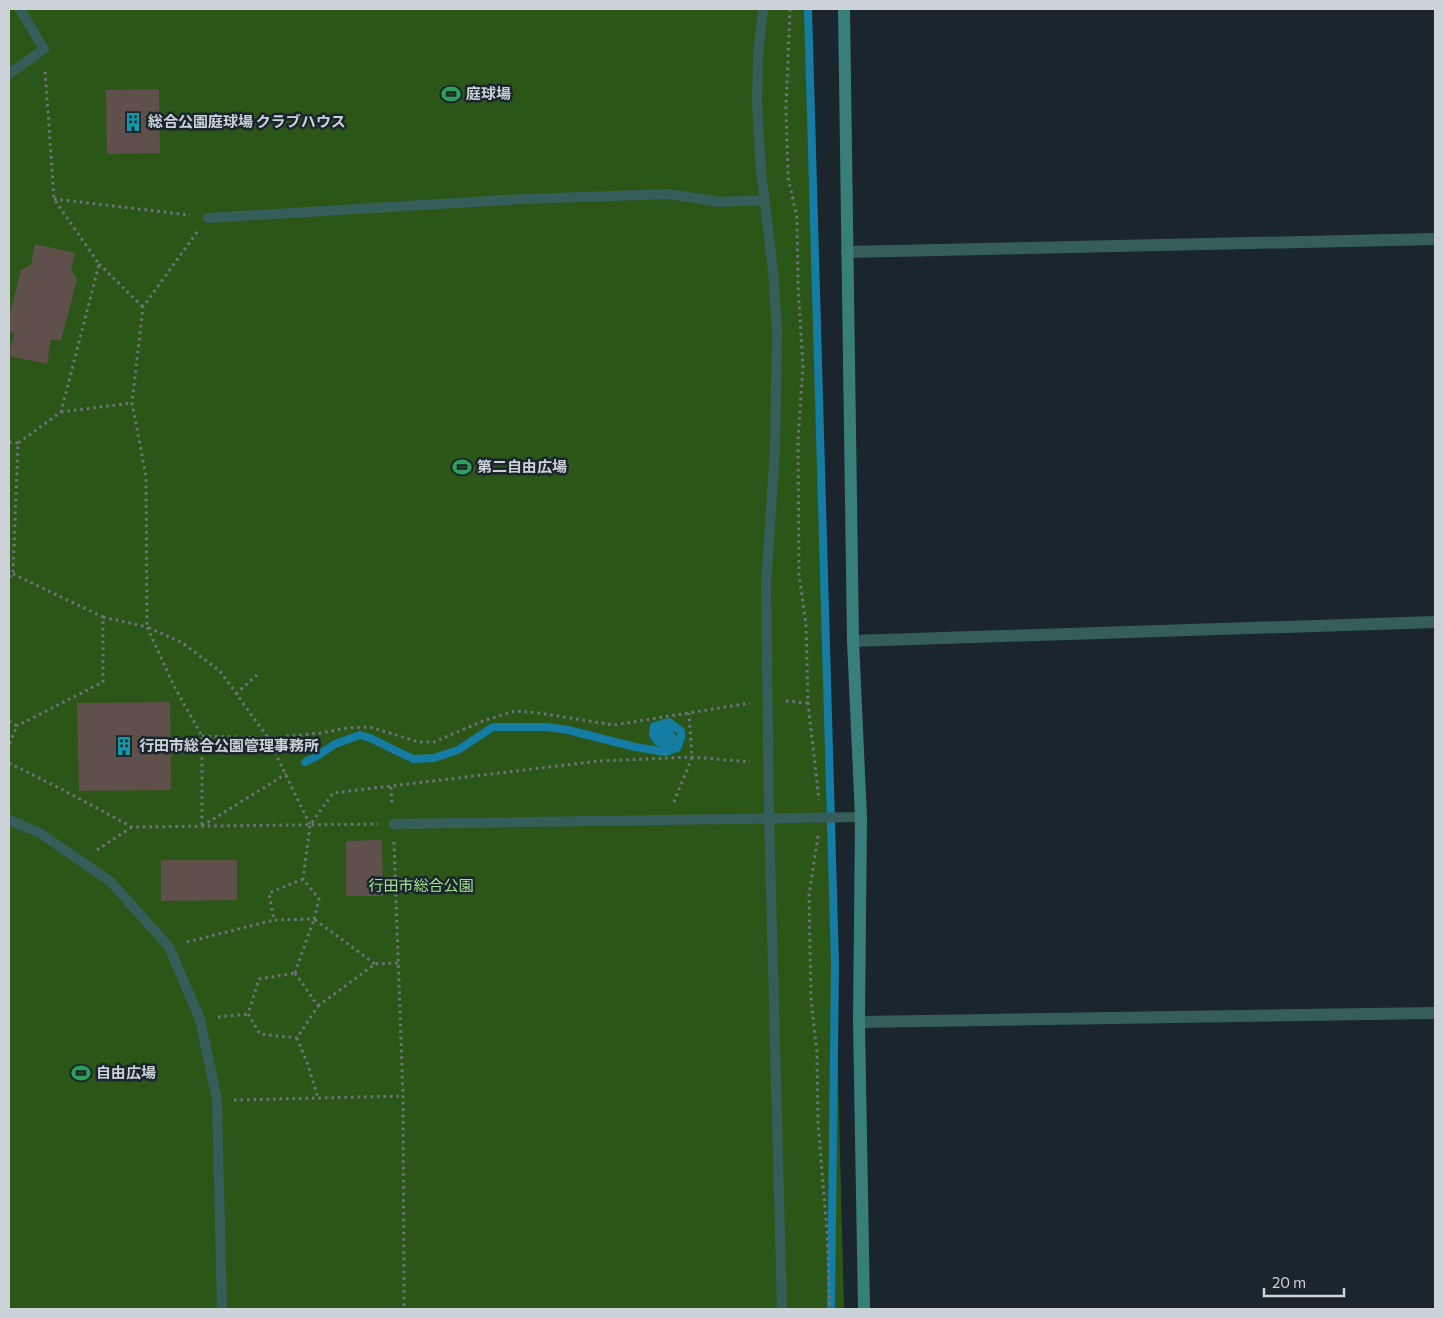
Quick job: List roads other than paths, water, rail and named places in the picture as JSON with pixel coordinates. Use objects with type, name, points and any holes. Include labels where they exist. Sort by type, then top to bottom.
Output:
[{"type":"street","points":[[844,9],[853,641],[861,817],[859,1022],[864,1309]]},
{"type":"street","points":[[847,252],[1435,239]]},
{"type":"street","points":[[853,641],[1435,622]]},
{"type":"street","points":[[859,1022],[1435,1013]]},
{"type":"lane","points":[[9,74],[44,49],[20,9]]},
{"type":"lane","points":[[763,9],[758,55],[757,103],[761,171],[774,271],[778,331],[775,449],[766,584],[769,817],[782,1309]]},
{"type":"lane","points":[[208,218],[523,199],[669,194],[720,202],[765,200]]},
{"type":"lane","points":[[394,824],[861,817]]},
{"type":"lane","points":[[9,820],[40,832],[111,882],[169,947],[200,1019],[217,1100],[222,1309]]},
{"type":"waterway","points":[[808,9],[835,964],[831,1309]]},
{"type":"waterway","points":[[305,762],[335,744],[360,735],[413,759],[434,758],[458,750],[493,727],[547,727],[665,752],[677,748],[681,738],[681,731],[669,722],[654,726],[653,735],[658,742],[668,745],[673,738],[667,728],[660,729],[659,733],[662,738],[665,739],[666,736]]},
{"type":"place","name":"庭球場","points":[[451,94]]},
{"type":"place","name":"総合公園庭球場 クラブハウス","points":[[133,122]]},
{"type":"place","name":"第二自由広場","points":[[462,467]]},
{"type":"place","name":"行田市総合公園管理事務所","points":[[124,746]]},
{"type":"place","name":"自由広場","points":[[81,1073]]},
{"type":"park label","name":"行田市総合公園","points":[[421,886]]}]
